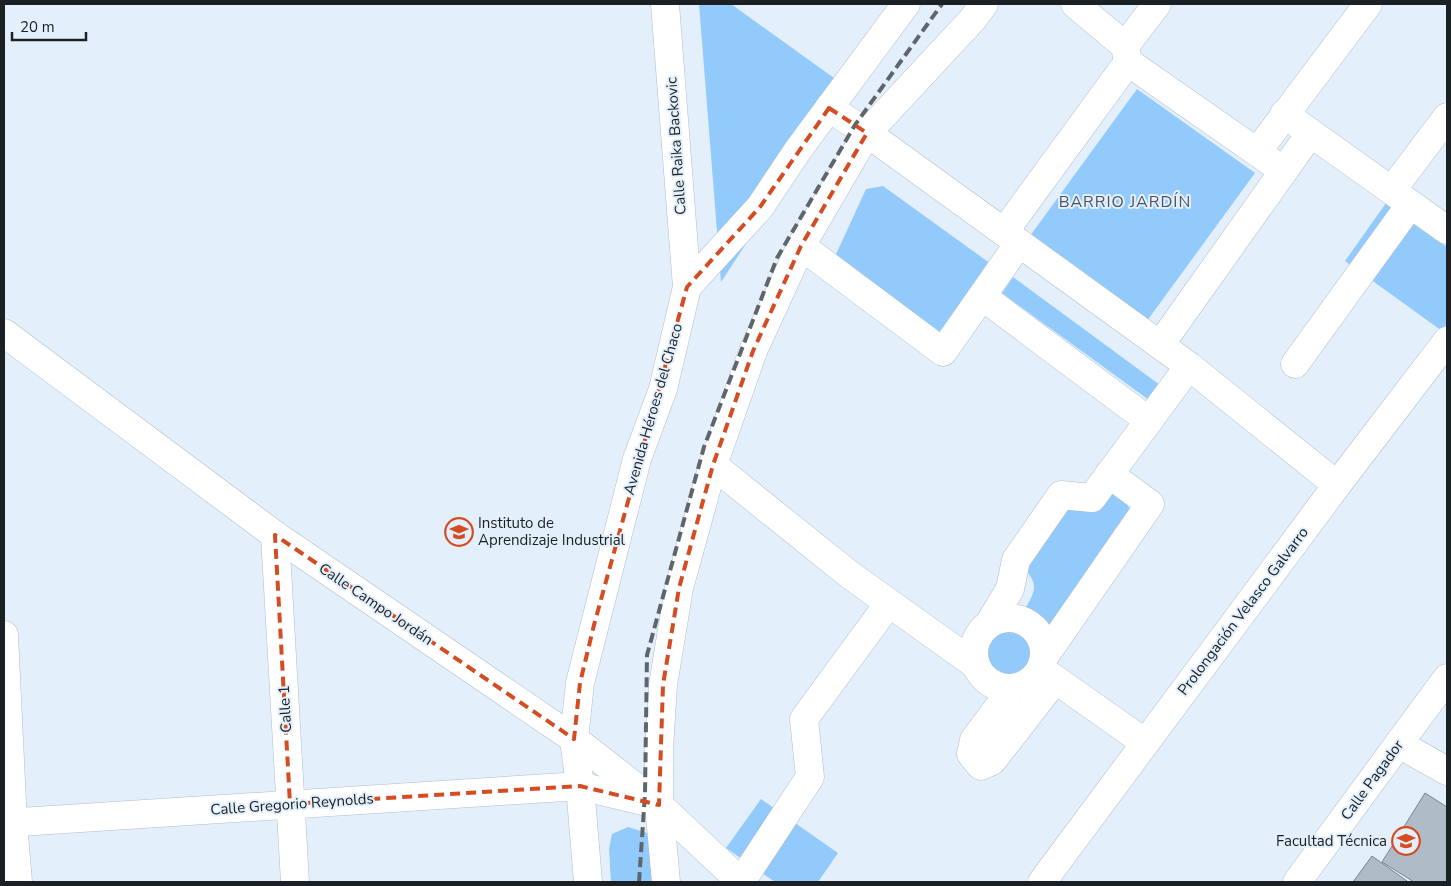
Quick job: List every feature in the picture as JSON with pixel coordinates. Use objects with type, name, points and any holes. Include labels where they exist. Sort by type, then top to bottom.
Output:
[{"type":"street","name":"Calle Raika Backovic","points":[[665,4],[688,288]]},
{"type":"street","name":"Avenida Héroes del Chaco","points":[[588,882],[574,740],[580,683],[637,460],[662,389],[688,288],[760,207],[798,150],[906,4]]},
{"type":"street","points":[[666,882],[659,805],[659,749],[663,685],[679,588],[713,464],[753,351],[801,246],[867,134],[972,20],[984,4]]},
{"type":"street","points":[[1075,4],[1126,54],[1284,171]]},
{"type":"street","points":[[801,246],[943,352],[983,297],[1012,238],[1157,4]]},
{"type":"street","points":[[1257,152],[1368,4]]},
{"type":"street","points":[[829,108],[1189,366],[1336,485]]},
{"type":"street","points":[[1284,114],[1447,230]]},
{"type":"street","points":[[1295,364],[1401,198],[1447,117]]},
{"type":"street","points":[[1160,345],[1310,134]]},
{"type":"street","points":[[983,297],[1149,421]]},
{"type":"street","name":"Calle Campo Jordán","points":[[6,336],[275,535],[574,740],[659,805],[741,882]]},
{"type":"street","name":"Prolongación Velasco Galvarro","points":[[1042,882],[1336,485],[1447,341]]},
{"type":"street","points":[[1047,669],[1024,685],[1013,688],[1001,687],[982,675],[976,665],[974,654],[976,642],[1010,589],[1016,560],[1061,495],[1092,498],[1189,366]]},
{"type":"street","points":[[713,464],[850,574],[976,665]]},
{"type":"street","points":[[1013,688],[974,740],[971,754],[981,766],[992,762],[1047,669],[1150,504],[1108,474]]},
{"type":"street","name":"Calle 1","points":[[275,535],[295,882]]},
{"type":"street","points":[[741,882],[810,776],[804,720],[889,603]]},
{"type":"street","points":[[989,624],[1000,619],[1011,618],[1022,620],[1032,626],[1044,646],[1047,669],[1144,742]]},
{"type":"street","points":[[4,635],[9,823],[18,882]]},
{"type":"street","name":"Calle Pagador","points":[[1297,882],[1447,678]]},
{"type":"street","points":[[1399,744],[1447,771]]},
{"type":"street","name":"Calle Gregorio Reynolds","points":[[9,823],[580,786],[659,805]]},
{"type":"highlighted area","points":[[829,108],[867,133],[801,246],[753,351],[713,465],[679,588],[663,685],[659,805],[580,786],[290,804],[275,535],[574,739],[580,683],[594,625],[687,287],[760,207]]},
{"type":"shaded area","points":[[699,4],[731,4],[848,88],[721,282]]},
{"type":"shaded area","points":[[1137,89],[1255,173],[1144,325],[1027,240]]},
{"type":"shaded area","points":[[883,186],[991,264],[935,337],[832,263],[866,189]]},
{"type":"shaded area","points":[[1386,203],[1447,247],[1447,323],[1442,331],[1345,261]]},
{"type":"shaded area","points":[[1013,277],[1160,385],[1149,400],[1002,293]]},
{"type":"shaded area","points":[[1111,488],[1122,496],[1132,513],[1048,634],[1043,623],[1025,609],[1033,593],[1034,584],[1025,569],[1061,511]]},
{"type":"shaded area","points":[[1008,628],[1017,630],[1025,635],[1030,643],[1032,652],[1030,661],[1025,669],[1017,674],[1008,676],[999,674],[991,669],[986,661],[984,652],[986,643],[991,635],[999,630]]},
{"type":"shaded area","points":[[761,799],[838,853],[818,882],[775,882],[726,848]]},
{"type":"shaded area","points":[[628,827],[651,834],[663,882],[611,882],[609,849],[612,834]]},
{"type":"building","points":[[1425,793],[1447,807],[1447,882],[1414,882],[1382,862]]},
{"type":"building","points":[[1372,856],[1407,881],[1407,882],[1353,882]]},
{"type":"railway","points":[[639,882],[645,794],[647,655],[704,447],[777,258],[855,125],[942,4]]},
{"type":"place","name":"Instituto de Aprendizaje Industrial","points":[[459,532]]},
{"type":"place","name":"Facultad Técnica","points":[[1406,841]]},
{"type":"district","name":"BARRIO JARDÍN","points":[[1125,202]]}]
